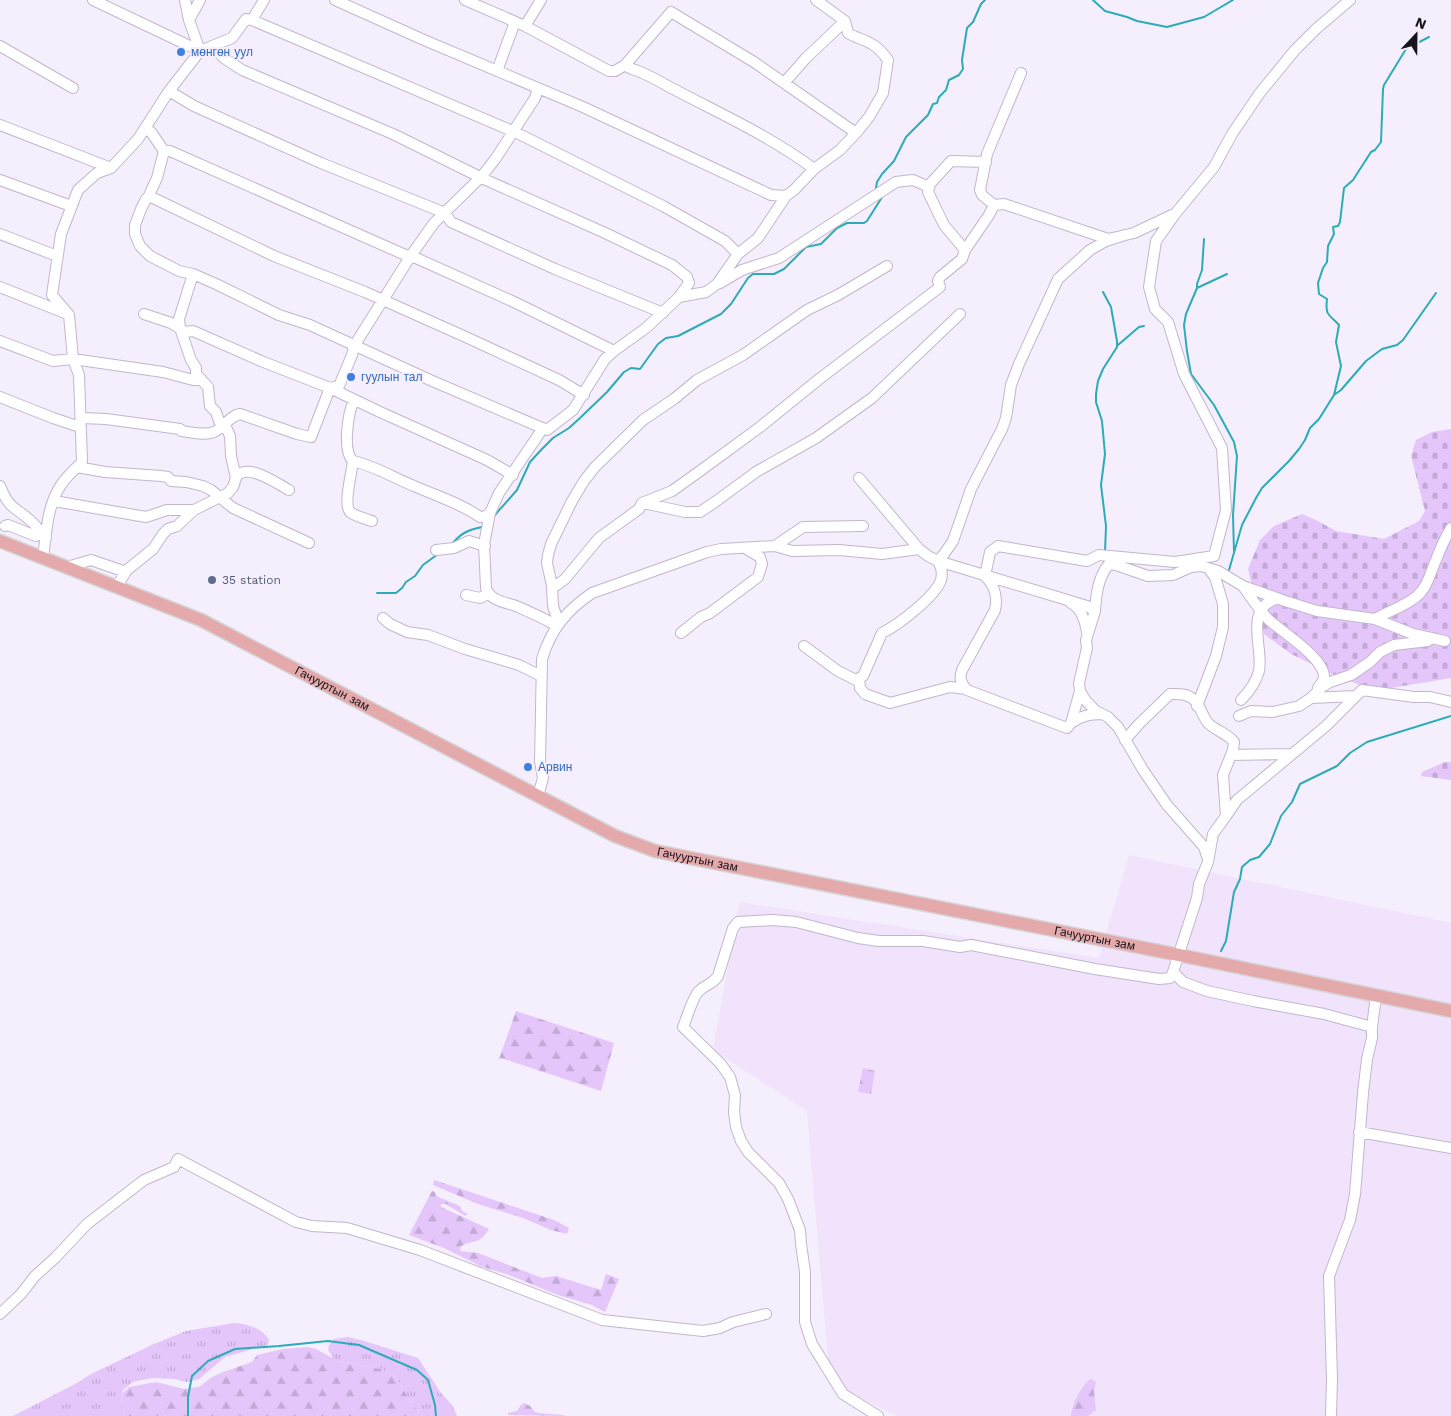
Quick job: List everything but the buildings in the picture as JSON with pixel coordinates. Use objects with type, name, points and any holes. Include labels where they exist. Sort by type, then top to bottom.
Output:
[{"type":"main road","name":"Гачууртын зам","points":[[0,542],[201,620],[615,836],[655,851],[1451,1011]]},
{"type":"street","points":[[94,0],[200,51]]},
{"type":"street","points":[[185,0],[189,20],[200,51]]},
{"type":"street","points":[[189,20],[200,0]]},
{"type":"street","points":[[252,20],[264,0]]},
{"type":"street","points":[[335,0],[538,90],[583,107],[771,195],[786,196]]},
{"type":"street","points":[[465,0],[525,26],[609,71],[616,71],[624,65],[671,12],[754,62],[856,133]]},
{"type":"street","points":[[525,26],[541,0]]},
{"type":"street","points":[[717,284],[738,254],[758,238],[786,196],[814,169],[840,150],[870,117],[883,93],[888,60],[879,49],[848,33],[845,21],[816,0]]},
{"type":"street","points":[[985,576],[990,552],[998,546],[1087,561],[1099,555],[1175,562],[1214,556],[1226,510],[1222,448],[1184,374],[1168,322],[1155,310],[1149,287],[1156,241],[1214,166],[1232,134],[1259,94],[1295,50],[1350,0]]},
{"type":"street","points":[[43,558],[48,518],[60,486],[82,462],[79,375],[74,359],[69,315],[52,295],[61,234],[71,206],[78,190],[96,173],[111,168],[138,140],[169,91],[200,51],[232,38],[246,19],[517,133],[663,206],[725,241],[738,254]]},
{"type":"street","points":[[784,83],[806,58],[845,21]]},
{"type":"street","points":[[496,71],[515,22]]},
{"type":"street","points":[[0,46],[74,88]]},
{"type":"street","points":[[212,46],[224,58],[242,70],[393,134],[482,176],[486,180],[603,232],[672,266],[687,277],[690,283],[663,313],[605,359],[584,395],[573,410],[548,430],[310,325],[279,315],[150,256],[140,246],[135,234],[135,225],[149,196],[274,256],[332,278],[559,380],[584,395]]},
{"type":"street","points":[[624,65],[665,84],[760,135],[802,159],[814,169]]},
{"type":"street","points":[[1021,73],[987,154],[980,193],[994,205],[1004,204],[1061,222],[1102,238],[1125,235]]},
{"type":"street","points":[[330,388],[339,386],[352,356],[354,346],[410,257],[434,223],[482,176],[496,158],[535,98],[538,90]]},
{"type":"street","points":[[169,91],[194,106],[321,163],[445,214],[451,222],[555,269],[663,313]]},
{"type":"street","points":[[0,125],[111,168]]},
{"type":"street","points":[[145,129],[151,132],[164,151],[157,178],[150,193],[151,197]]},
{"type":"street","points":[[164,151],[170,151],[416,258],[514,302],[614,351]]},
{"type":"street","points":[[965,250],[944,225],[928,192],[929,187],[951,161],[986,162]]},
{"type":"street","points":[[0,180],[71,206]]},
{"type":"street","points":[[679,297],[706,292],[742,270],[779,258],[896,182],[913,180],[929,187]]},
{"type":"street","points":[[552,586],[566,579],[599,538],[639,508],[642,503],[672,491],[700,471],[940,288],[938,281],[940,277],[962,259],[965,250],[994,205]]},
{"type":"street","points":[[938,561],[953,541],[971,489],[1002,429],[1019,364],[1058,280],[1090,250],[1106,241],[1153,225],[1175,214]]},
{"type":"street","points":[[0,234],[57,256]]},
{"type":"street","points":[[560,621],[553,606],[552,586],[547,563],[551,544],[563,517],[584,481],[612,449],[643,420],[674,399],[697,380],[743,355],[807,310],[838,295],[887,266]]},
{"type":"street","points":[[192,274],[180,319],[180,328],[191,360],[196,368],[196,374],[208,387],[210,406],[216,412],[219,421],[230,436],[231,456],[236,477]]},
{"type":"street","points":[[0,287],[69,315]]},
{"type":"street","points":[[144,314],[180,328],[185,332],[193,331],[261,361],[330,388],[487,460],[513,475]]},
{"type":"street","points":[[642,503],[685,512],[700,512],[756,472],[816,438],[872,398],[960,314]]},
{"type":"street","points":[[0,341],[53,360],[74,359],[163,372],[193,380],[202,380]]},
{"type":"street","points":[[0,397],[52,418],[80,422],[170,427],[180,429],[181,431],[198,433],[213,432],[240,414],[297,434],[311,436],[330,388]]},
{"type":"street","points":[[354,400],[351,406],[347,444],[348,453],[353,461],[348,508],[351,513],[372,521]]},
{"type":"street","points":[[543,428],[499,494],[490,512],[484,544],[486,588],[488,594],[499,601],[517,607],[553,624],[560,621]]},
{"type":"street","points":[[353,461],[365,464],[414,487],[456,503],[480,517],[484,517],[490,512]]},
{"type":"street","points":[[77,466],[105,472],[160,476],[171,481],[203,486],[211,490],[233,508],[309,543]]},
{"type":"street","points":[[117,586],[126,572],[153,549],[163,534],[177,526],[194,510],[231,490],[240,472],[256,473],[289,490]]},
{"type":"street","points":[[859,478],[919,549],[928,556],[985,576],[1066,599],[1087,606],[1094,611]]},
{"type":"street","points":[[0,486],[9,505],[32,521],[39,532],[46,538]]},
{"type":"street","points":[[54,501],[146,517],[167,510],[194,510]]},
{"type":"street","points":[[5,526],[8,524],[36,536],[38,534],[46,538]]},
{"type":"street","points":[[775,546],[804,527],[863,526]]},
{"type":"street","points":[[1375,619],[1401,607],[1424,589],[1428,583],[1438,552],[1451,528]]},
{"type":"street","points":[[436,550],[454,548],[469,540],[485,546]]},
{"type":"street","points":[[538,796],[543,778],[540,761],[540,676],[542,659],[553,631],[560,621],[592,593],[707,552],[721,549],[775,546],[792,551],[839,550],[882,554],[919,549]]},
{"type":"street","points":[[681,633],[758,577],[762,564],[760,557],[744,547]]},
{"type":"street","points":[[67,567],[91,560],[126,572]]},
{"type":"street","points":[[804,646],[838,671],[856,680],[859,679],[863,676],[882,633],[891,629],[906,617],[938,586],[942,569],[938,561]]},
{"type":"street","points":[[1086,640],[1102,575],[1109,564],[1148,576],[1173,575],[1191,567],[1208,567],[1243,586],[1317,611],[1375,619],[1413,634],[1448,642]]},
{"type":"street","points":[[1197,706],[1216,656],[1223,627],[1223,604],[1215,577],[1208,567]]},
{"type":"street","points":[[966,689],[961,684],[962,670],[995,610],[997,600],[993,584],[985,576]]},
{"type":"street","points":[[1243,586],[1261,612],[1317,661],[1324,677],[1314,694]]},
{"type":"street","points":[[466,595],[480,598],[488,594]]},
{"type":"street","points":[[1241,700],[1254,682],[1259,670],[1257,623],[1265,605],[1270,600],[1277,598]]},
{"type":"street","points":[[859,679],[860,688],[865,694],[890,703],[950,687],[958,687],[1067,728],[1080,691],[1088,632],[1082,614],[1076,606],[1066,599]]},
{"type":"street","points":[[383,618],[390,624],[407,632],[428,635],[465,649],[519,665],[540,676]]},
{"type":"street","points":[[1239,716],[1251,712],[1273,712],[1299,706],[1330,682],[1351,675],[1370,662],[1380,652],[1394,645],[1431,640],[1448,642]]},
{"type":"street","points":[[878,1416],[843,1394],[812,1344],[805,1322],[805,1272],[800,1244],[800,1230],[788,1199],[779,1183],[748,1152],[741,1141],[736,1127],[734,1112],[735,1095],[730,1077],[720,1063],[683,1027],[693,1000],[699,991],[714,982],[718,976],[733,928],[738,922],[773,920],[796,922],[858,938],[879,941],[923,941],[960,947],[971,945],[1095,969],[1159,979],[1170,978],[1197,898],[1199,884],[1208,862],[1213,834],[1237,800],[1326,726],[1362,690],[1414,697],[1430,697],[1451,702]]},
{"type":"street","points":[[1080,691],[1086,701],[1118,727],[1167,805],[1204,847],[1208,862]]},
{"type":"street","points":[[1125,740],[1170,694],[1185,694],[1195,700],[1207,722],[1218,731],[1230,736],[1234,742],[1223,775],[1226,816]]},
{"type":"street","points":[[1314,694],[1356,696]]},
{"type":"street","points":[[1070,723],[1079,717],[1089,714],[1102,714]]},
{"type":"street","points":[[1231,755],[1292,754]]},
{"type":"street","points":[[1173,972],[1183,982],[1207,991],[1324,1014],[1372,1027]]},
{"type":"street","points":[[1331,1416],[1332,1379],[1329,1276],[1350,1220],[1355,1194],[1359,1132],[1376,996]]},
{"type":"street","points":[[1359,1132],[1451,1148]]},
{"type":"street","points":[[0,1314],[87,1224],[144,1180],[174,1167],[178,1159],[296,1222],[312,1226],[348,1228],[420,1250],[602,1320],[703,1331],[720,1328],[733,1322],[766,1314]]},
{"type":"shaded area","points":[[1129,855],[1451,923],[1451,1416],[898,1416],[830,1384],[807,1111],[713,1050],[739,902],[1099,958]]},
{"type":"green space","points":[[1451,429],[1451,678],[1385,689],[1360,685],[1291,654],[1264,634],[1248,569],[1260,540],[1274,526],[1302,514],[1336,531],[1384,539],[1419,521],[1425,511],[1411,456],[1416,440],[1432,432]]},
{"type":"green space","points":[[1445,762],[1451,762],[1451,780],[1421,776],[1422,772]]},
{"type":"green space","points":[[516,1011],[614,1043],[601,1091],[501,1058],[499,1059]]},
{"type":"green space","points":[[863,1068],[875,1071],[871,1094],[858,1092]]},
{"type":"green space","points":[[434,1180],[554,1220],[569,1228],[567,1234],[478,1204],[433,1185]]},
{"type":"green space","points":[[432,1191],[435,1192],[436,1196],[460,1206],[462,1211],[468,1214],[465,1216],[446,1204],[441,1204],[441,1207],[489,1229],[482,1238],[460,1247],[461,1251],[478,1253],[542,1278],[556,1276],[601,1290],[606,1274],[619,1279],[605,1312],[592,1305],[558,1295],[509,1275],[480,1266],[444,1248],[409,1235]]},
{"type":"green space","points":[[234,1323],[244,1324],[263,1332],[269,1340],[268,1345],[225,1357],[199,1379],[187,1382],[175,1379],[152,1378],[133,1382],[123,1390],[121,1399],[125,1416],[13,1416],[91,1374],[154,1344],[186,1331]]},
{"type":"green space","points":[[348,1337],[418,1358],[441,1393],[452,1405],[457,1416],[423,1416],[411,1402],[396,1377],[381,1369],[335,1360],[328,1350],[329,1345],[334,1339]]},
{"type":"green space","points":[[308,1347],[316,1349],[340,1362],[381,1369],[396,1377],[411,1402],[423,1416],[125,1416],[121,1399],[123,1393],[129,1387],[156,1382],[184,1389],[199,1387],[212,1377],[252,1362],[257,1355],[283,1349]]},
{"type":"green space","points":[[1091,1379],[1096,1382],[1094,1391],[1096,1410],[1088,1416],[1071,1416],[1078,1396]]},
{"type":"green space","points":[[524,1403],[535,1412],[566,1416],[508,1415],[508,1413],[517,1411]]},
{"type":"waterway","points":[[878,190],[876,188],[877,182],[894,161],[906,137],[928,115],[933,104],[937,103],[939,97],[946,90],[949,80],[959,75],[963,69],[962,60],[967,28],[973,22],[981,4],[985,0]]},
{"type":"waterway","points":[[1093,0],[1105,11],[1137,21],[1167,27],[1204,17],[1233,0]]},
{"type":"waterway","points":[[1229,570],[1242,525],[1256,498],[1262,488],[1299,449],[1310,428],[1319,419],[1334,395],[1341,366],[1336,342],[1339,325],[1328,314],[1327,299],[1319,294],[1318,283],[1327,262],[1328,246],[1334,234],[1333,227],[1338,226],[1340,222],[1344,188],[1353,180],[1371,152],[1381,142],[1384,85],[1406,49],[1429,37]]},
{"type":"waterway","points":[[494,516],[517,490],[530,462],[553,438],[580,418],[607,392],[624,372],[631,368],[640,369],[658,344],[666,338],[678,336],[721,314],[731,304],[748,278],[753,274],[774,274],[784,269],[806,247],[821,244],[837,228],[847,223],[864,223],[867,221],[884,194]]},
{"type":"waterway","points":[[1204,239],[1202,270],[1186,314],[1184,325],[1191,374],[1214,405],[1234,442],[1237,456],[1233,515],[1234,552]]},
{"type":"waterway","points":[[1197,288],[1227,274]]},
{"type":"waterway","points":[[1103,292],[1111,307],[1117,341],[1117,347],[1098,381],[1096,394],[1096,402],[1102,421],[1105,454],[1101,485],[1106,526],[1105,552]]},
{"type":"waterway","points":[[1334,395],[1341,390],[1366,361],[1382,349],[1397,345],[1403,340],[1436,293]]},
{"type":"waterway","points":[[1118,345],[1139,327],[1144,326]]},
{"type":"waterway","points":[[452,544],[465,532],[482,527],[483,525]]},
{"type":"waterway","points":[[377,593],[396,593],[406,582],[415,576],[423,565],[438,554]]},
{"type":"waterway","points":[[1221,951],[1226,941],[1234,892],[1240,879],[1242,867],[1250,860],[1259,857],[1270,844],[1281,816],[1292,802],[1300,784],[1337,766],[1350,753],[1367,742],[1451,716]]},
{"type":"waterway","points":[[188,1416],[188,1397],[192,1376],[208,1361],[235,1349],[328,1341],[359,1345],[417,1370],[428,1380],[436,1416]]},
{"type":"place","name":"мөнгөн уул","points":[[181,52]]},
{"type":"place","name":"гуулын тал","points":[[351,377]]},
{"type":"place","name":"35 station","points":[[212,580]]},
{"type":"place","name":"Арвин","points":[[528,767]]}]
